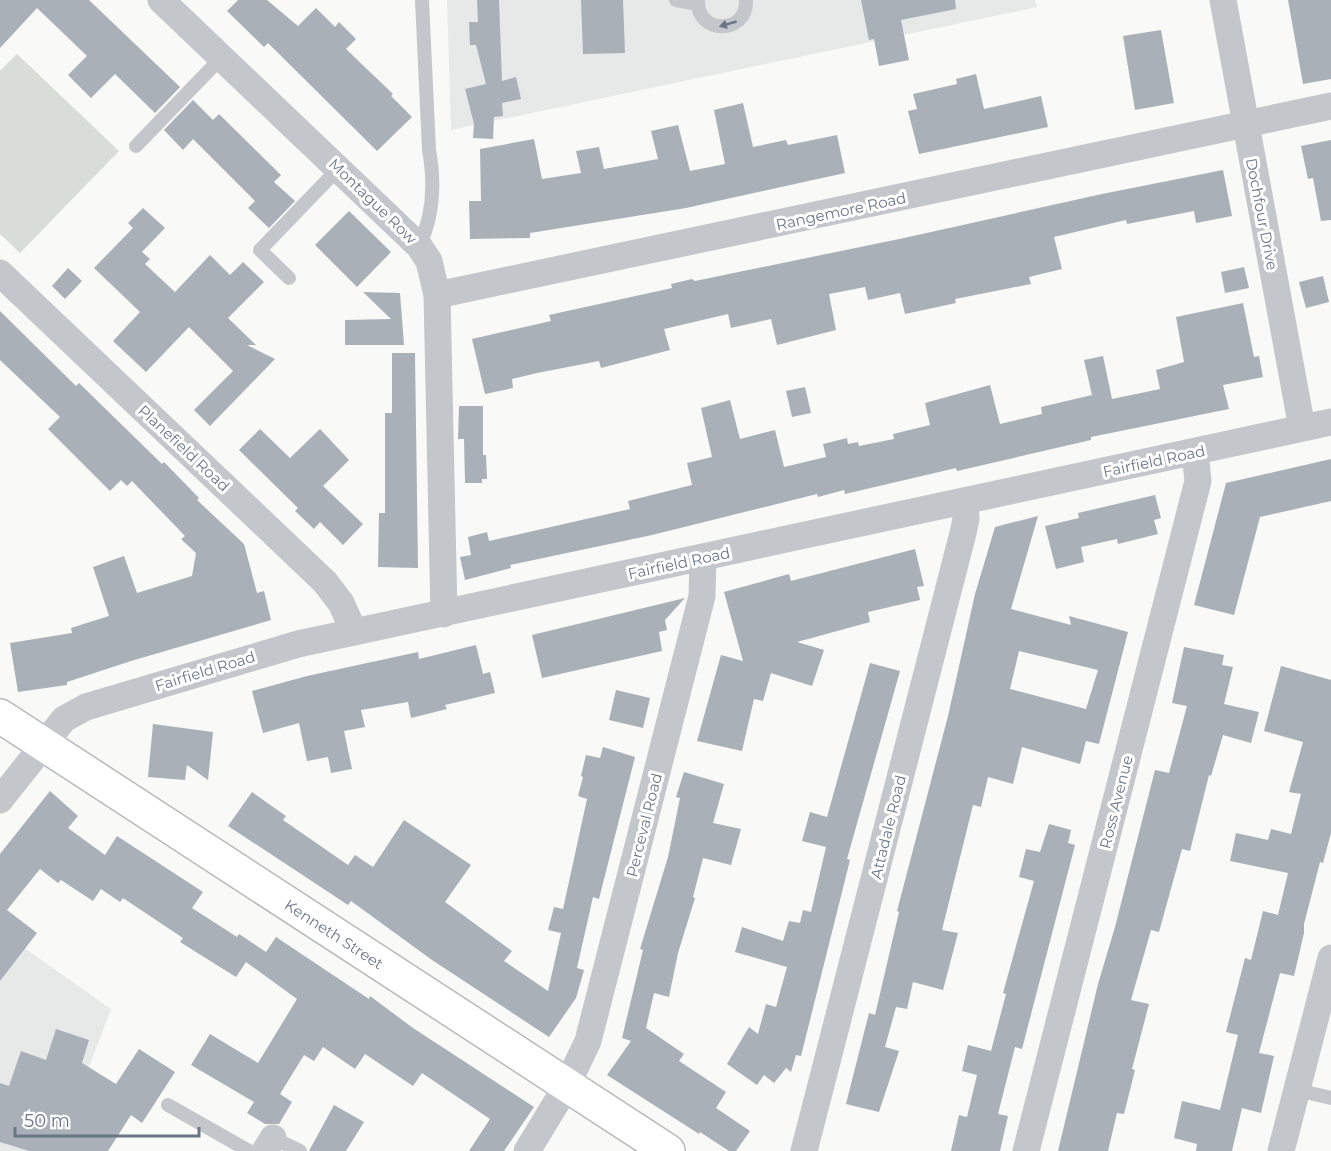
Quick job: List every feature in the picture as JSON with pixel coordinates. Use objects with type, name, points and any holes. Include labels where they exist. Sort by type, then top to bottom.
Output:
[{"type":"highway","name":"Kenneth Street","points":[[0,716],[668,1151]]},
{"type":"street","name":"Montague Row","points":[[161,0],[339,168],[419,246],[429,261],[437,295],[444,614]]},
{"type":"street","name":"Dochfour Drive","points":[[1223,0],[1302,428]]},
{"type":"street","name":"Rangemore Road","points":[[437,295],[1331,106]]},
{"type":"street","name":"Planefield Road","points":[[0,273],[325,582],[341,603],[354,632]]},
{"type":"street","name":"Fairfield Road","points":[[0,800],[64,719],[86,707],[240,659],[354,632],[1331,422]]},
{"type":"street","name":"Ross Avenue","points":[[1026,1151],[1198,481],[1195,452]]},
{"type":"street","name":"Attadale Road","points":[[804,1151],[963,533],[966,519],[965,502]]},
{"type":"street","name":"Perceval Road","points":[[527,1151],[567,1087],[588,1041],[702,596],[703,558]]},
{"type":"street","points":[[1281,1151],[1331,958]]},
{"type":"lane","points":[[419,246],[427,228],[433,174],[429,150],[422,0]]},
{"type":"lane","points":[[676,0],[698,2],[704,19],[718,27],[727,27],[741,19],[745,12],[746,0]]},
{"type":"lane","points":[[136,146],[222,57]]},
{"type":"lane","points":[[289,278],[260,250],[339,168]]},
{"type":"lane","points":[[1297,1090],[1331,1098]]},
{"type":"lane","points":[[168,1105],[249,1151]]},
{"type":"lane","points":[[269,1145],[300,1151]]},
{"type":"shaded area","points":[[447,0],[1035,0],[1037,7],[451,130]]},
{"type":"shaded area","points":[[17,54],[119,151],[20,253],[0,234],[0,71]]},
{"type":"shaded area","points":[[13,940],[111,1009],[57,1151],[0,1151],[0,956]]},
{"type":"building","points":[[0,0],[89,0],[180,87],[155,113],[115,74],[91,98],[68,75],[87,56],[37,8],[0,48]]},
{"type":"building","points":[[238,0],[267,0],[298,26],[316,8],[335,27],[339,22],[356,39],[346,49],[393,94],[391,96],[412,117],[377,151],[268,43],[264,47],[227,11]]},
{"type":"building","points":[[477,0],[499,0],[502,81],[516,77],[521,99],[502,103],[503,116],[494,117],[493,139],[473,138],[474,124],[465,89],[486,84],[476,45],[470,45],[469,22],[478,22]]},
{"type":"building","points":[[581,0],[623,0],[625,53],[583,54]]},
{"type":"building","points":[[861,0],[955,0],[956,9],[901,20],[909,60],[879,66],[874,39],[869,40]]},
{"type":"building","points":[[1288,0],[1331,0],[1331,79],[1303,84]]},
{"type":"building","points":[[1161,30],[1174,103],[1135,110],[1123,36]]},
{"type":"building","points":[[976,74],[984,109],[1041,96],[1048,127],[919,154],[908,111],[917,109],[913,94],[957,84],[956,79]]},
{"type":"building","points":[[193,100],[213,120],[219,114],[281,175],[274,182],[295,201],[269,228],[248,208],[255,201],[193,139],[183,150],[164,130]]},
{"type":"building","points":[[743,103],[753,147],[786,140],[788,145],[837,135],[845,173],[686,208],[530,233],[530,238],[470,239],[469,201],[481,201],[480,149],[534,139],[542,179],[581,173],[576,151],[599,147],[604,169],[658,159],[651,131],[678,125],[690,171],[725,164],[714,110]]},
{"type":"building","points":[[1331,140],[1331,220],[1321,221],[1313,178],[1308,179],[1301,146]]},
{"type":"building","points":[[1223,170],[1232,216],[1196,223],[1194,211],[1127,224],[1126,220],[1054,237],[1062,269],[1029,277],[1031,284],[955,299],[956,303],[905,314],[900,293],[868,300],[865,287],[829,294],[836,330],[777,345],[771,319],[731,328],[728,314],[664,329],[670,350],[601,368],[599,361],[537,373],[512,379],[513,388],[485,394],[472,339],[551,321],[549,315],[672,288],[671,284],[692,279],[695,281]]},
{"type":"building","points":[[143,208],[165,228],[142,252],[150,259],[145,264],[175,292],[210,255],[230,275],[243,262],[264,282],[228,318],[256,345],[247,345],[275,359],[210,426],[194,410],[233,371],[189,327],[146,372],[113,341],[140,312],[94,268],[133,228],[128,223]]},
{"type":"building","points":[[349,211],[391,252],[357,287],[315,245]]},
{"type":"building","points":[[1244,267],[1249,288],[1225,293],[1221,272]]},
{"type":"building","points":[[68,268],[82,281],[65,299],[52,286]]},
{"type":"building","points":[[1323,276],[1329,302],[1306,308],[1299,282]]},
{"type":"building","points":[[363,292],[400,293],[404,345],[345,345],[345,320],[391,319]]},
{"type":"building","points":[[1243,303],[1254,357],[1259,356],[1263,377],[1223,385],[1229,409],[1091,437],[1091,440],[957,471],[956,468],[845,494],[844,490],[818,497],[817,494],[652,535],[510,565],[511,568],[465,580],[460,557],[471,555],[468,537],[487,532],[489,541],[630,509],[628,501],[692,485],[687,463],[712,457],[701,408],[730,400],[740,439],[775,430],[784,467],[826,457],[823,444],[847,438],[848,444],[858,442],[859,446],[894,439],[893,434],[930,425],[925,403],[990,385],[1000,424],[1042,414],[1041,407],[1092,395],[1084,360],[1103,356],[1112,399],[1160,389],[1156,370],[1184,362],[1176,317]]},
{"type":"building","points":[[0,311],[76,386],[79,383],[162,464],[164,462],[199,498],[197,500],[244,544],[257,593],[264,591],[271,620],[131,661],[67,682],[67,685],[18,692],[10,643],[72,633],[71,628],[109,616],[93,567],[124,556],[137,593],[192,576],[196,553],[181,539],[185,536],[132,481],[127,486],[121,480],[110,491],[48,429],[60,417],[0,360]]},
{"type":"building","points":[[392,353],[415,353],[418,568],[378,567],[379,513],[385,513],[385,413],[392,413]]},
{"type":"building","points":[[805,387],[811,413],[792,417],[786,391]]},
{"type":"building","points":[[459,406],[483,406],[483,455],[486,455],[487,479],[482,479],[482,483],[465,483],[464,439],[458,439]]},
{"type":"building","points":[[260,429],[290,458],[320,429],[349,460],[323,486],[363,524],[343,545],[320,522],[314,529],[295,511],[298,508],[239,450]]},
{"type":"building","points":[[1331,459],[1331,501],[1260,517],[1234,615],[1194,605],[1226,483]]},
{"type":"building","points":[[1155,495],[1161,518],[1154,520],[1158,534],[1118,544],[1117,539],[1081,547],[1084,562],[1056,569],[1045,526],[1079,518],[1078,513]]},
{"type":"building","points":[[1038,516],[1011,609],[1071,625],[1069,616],[1128,632],[1099,744],[1086,741],[1080,764],[1022,747],[1013,784],[988,777],[981,807],[973,805],[942,930],[958,933],[943,990],[913,982],[907,1009],[896,1007],[885,1047],[899,1051],[879,1112],[846,1104],[869,1013],[875,1015],[899,912],[897,911],[948,716],[975,594],[995,527]],"holes":[[[1019,651],[1098,670],[1086,709],[1010,689]]]},
{"type":"building","points":[[915,549],[924,586],[917,587],[920,600],[868,612],[870,622],[797,642],[824,650],[812,686],[771,673],[763,701],[754,699],[742,751],[697,741],[721,655],[743,661],[724,592],[789,574],[791,581]]},
{"type":"building","points":[[685,598],[665,620],[667,630],[659,632],[662,651],[542,678],[532,635]]},
{"type":"building","points":[[476,645],[483,674],[490,672],[495,693],[445,705],[447,709],[411,718],[408,702],[361,710],[365,727],[344,731],[352,769],[331,773],[328,757],[307,761],[299,723],[263,733],[252,691],[307,676],[418,652],[419,659]]},
{"type":"building","points":[[1184,647],[1224,655],[1222,665],[1233,667],[1224,704],[1259,712],[1251,743],[1223,735],[1211,776],[1209,775],[1190,851],[1182,849],[1159,932],[1151,930],[1131,1000],[1149,1004],[1132,1069],[1135,1070],[1124,1114],[1117,1113],[1108,1151],[1058,1151],[1098,984],[1155,770],[1169,773],[1187,706],[1172,703]]},
{"type":"building","points":[[870,663],[900,671],[847,859],[850,860],[801,1056],[796,1055],[791,1072],[786,1068],[774,1083],[764,1075],[757,1085],[727,1064],[749,1027],[758,1034],[766,1004],[776,1007],[787,967],[735,952],[742,927],[783,941],[789,921],[800,923],[803,910],[811,912],[826,847],[802,841],[810,812],[827,817]]},
{"type":"building","points":[[1281,666],[1331,680],[1331,833],[1323,863],[1320,862],[1304,924],[1294,976],[1280,973],[1259,1053],[1274,1056],[1261,1113],[1242,1108],[1232,1151],[1196,1151],[1197,1144],[1174,1138],[1182,1101],[1220,1110],[1238,1035],[1226,1032],[1245,958],[1251,960],[1263,911],[1278,915],[1288,873],[1230,861],[1236,833],[1268,840],[1271,829],[1291,834],[1301,794],[1289,792],[1303,742],[1264,731]]},
{"type":"building","points":[[616,690],[650,698],[643,728],[609,720]]},
{"type":"building","points":[[153,724],[213,732],[208,780],[187,765],[185,780],[148,777]]},
{"type":"building","points":[[603,747],[635,757],[599,899],[593,897],[577,968],[584,970],[576,998],[549,1037],[432,960],[351,901],[348,905],[228,826],[252,792],[286,816],[283,820],[348,865],[355,855],[373,867],[404,820],[471,865],[445,902],[512,951],[504,961],[548,991],[561,933],[548,930],[554,907],[563,909],[587,799],[578,796],[583,777],[581,776],[586,755],[600,758]]},
{"type":"building","points":[[684,772],[724,784],[713,823],[741,829],[731,865],[703,858],[669,997],[654,993],[646,1028],[684,1054],[679,1061],[726,1092],[716,1108],[750,1131],[736,1151],[729,1151],[700,1132],[699,1134],[607,1075],[631,1041],[622,1038],[643,950],[640,949],[668,857],[680,798],[676,797]]},
{"type":"building","points":[[50,791],[78,816],[68,828],[105,855],[117,836],[203,892],[192,908],[237,937],[239,934],[266,952],[276,937],[369,999],[370,996],[413,1028],[534,1107],[504,1151],[469,1151],[490,1119],[422,1073],[413,1086],[365,1054],[355,1069],[323,1047],[314,1061],[304,1055],[280,1094],[292,1102],[279,1124],[265,1124],[247,1113],[254,1102],[191,1065],[210,1034],[258,1063],[297,999],[246,962],[236,977],[180,942],[183,938],[123,898],[120,902],[101,889],[93,901],[61,880],[58,883],[40,869],[7,910],[37,933],[0,981],[0,854]]},
{"type":"building","points":[[1049,824],[1071,830],[1068,843],[1075,845],[1022,1049],[1015,1047],[998,1114],[1008,1116],[1000,1151],[951,1151],[959,1115],[967,1117],[977,1075],[962,1071],[968,1045],[991,1051],[1006,994],[1003,993],[1034,881],[1019,877],[1026,849],[1040,852]]},
{"type":"building","points":[[56,1029],[89,1040],[82,1063],[116,1084],[139,1049],[175,1072],[142,1123],[131,1115],[108,1151],[29,1151],[0,1142],[0,1083],[9,1086],[21,1051],[46,1060]]},
{"type":"building","points":[[334,1105],[364,1122],[346,1151],[309,1151]]}]
